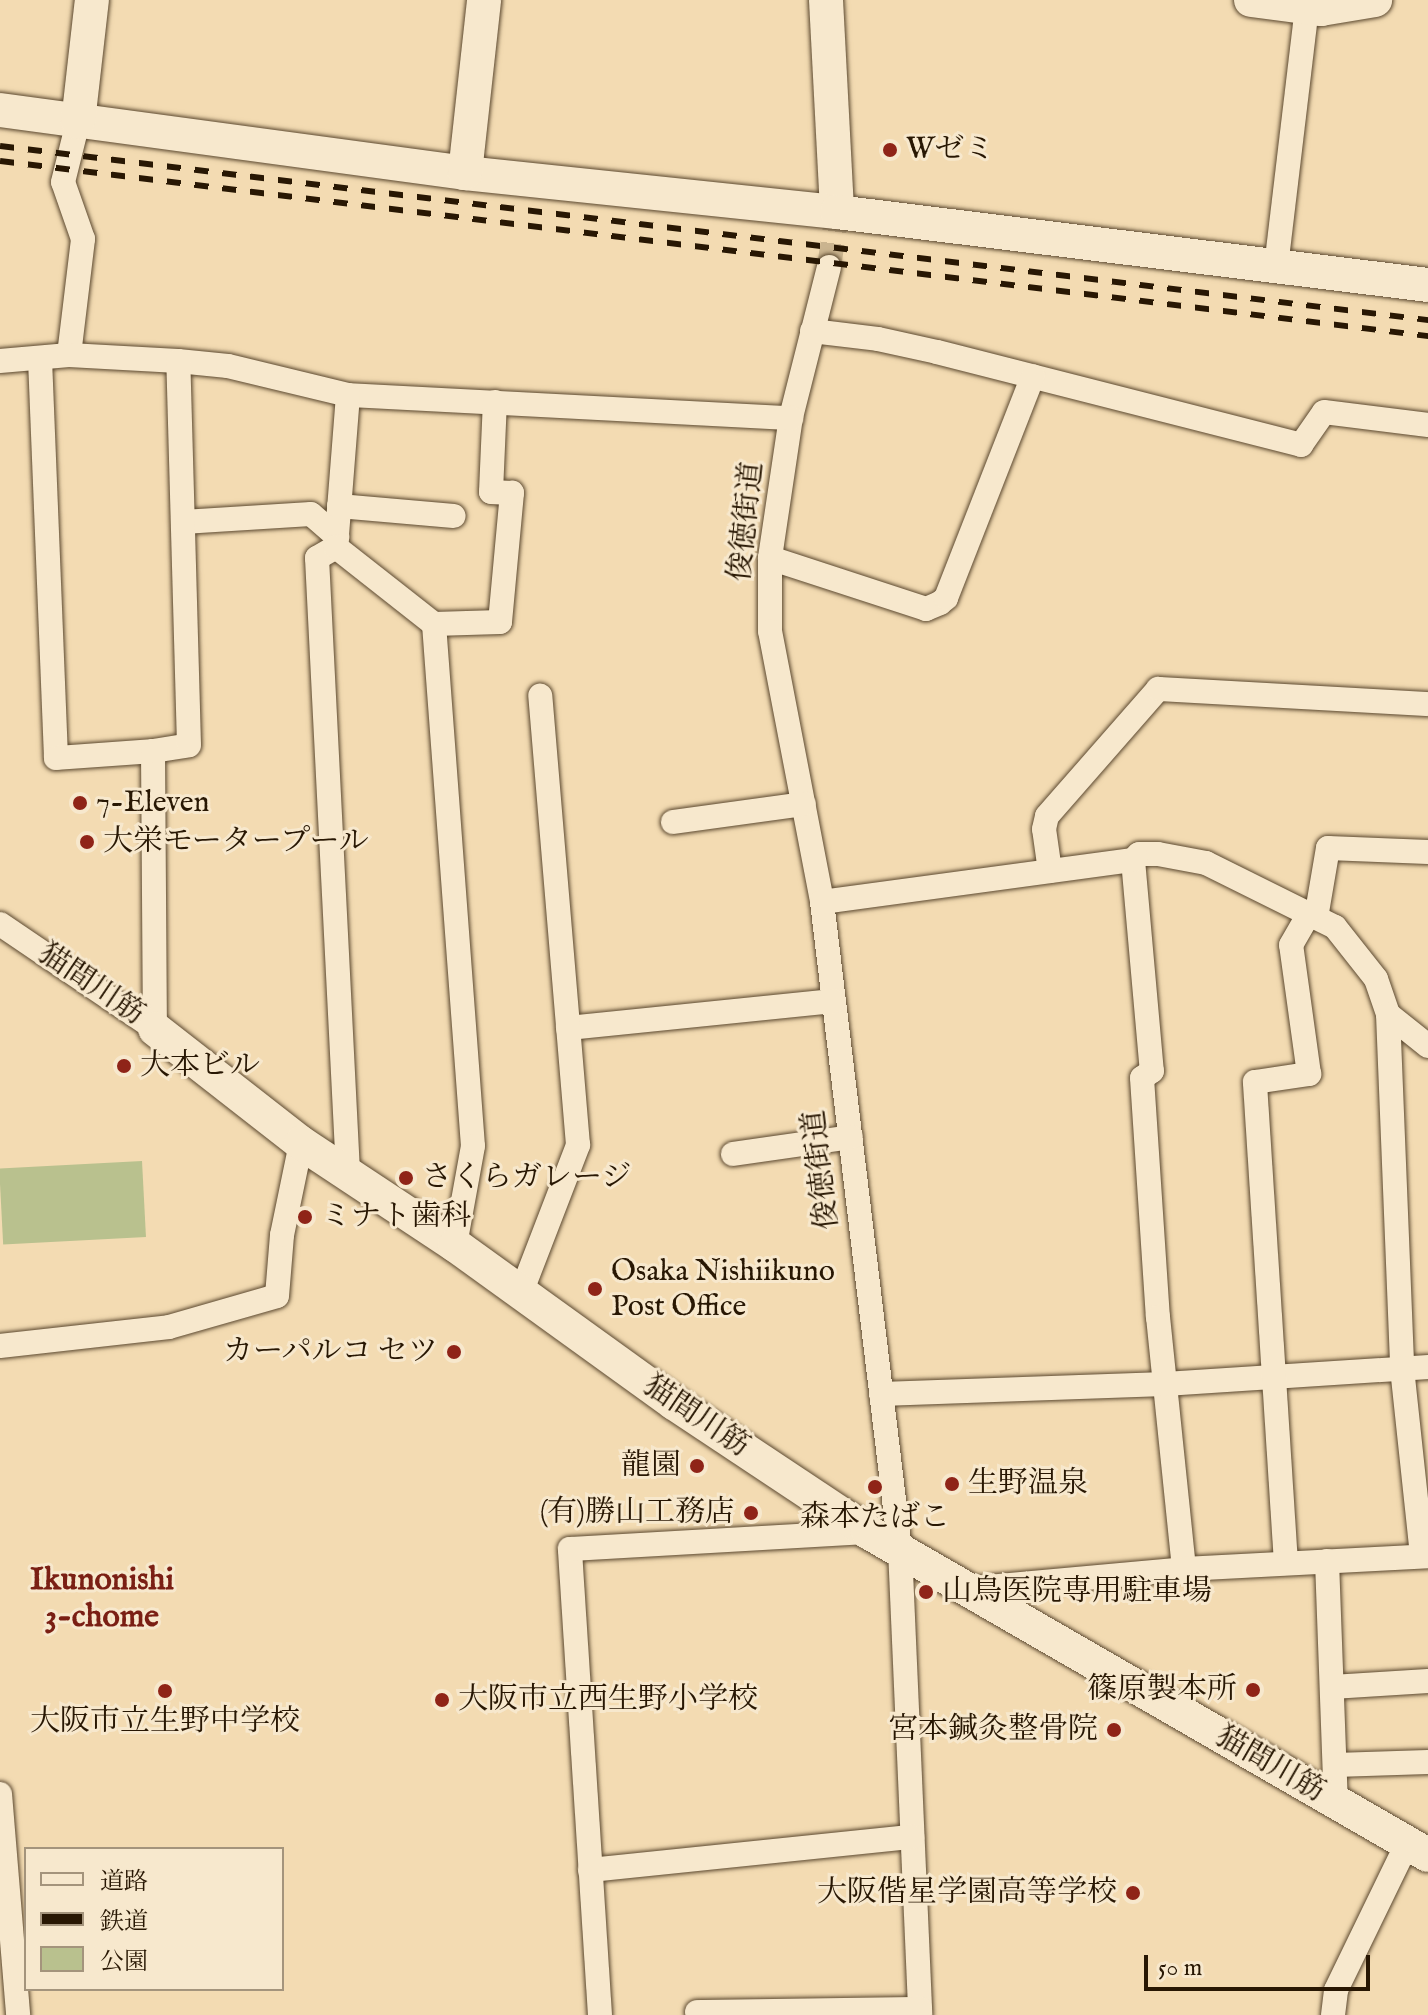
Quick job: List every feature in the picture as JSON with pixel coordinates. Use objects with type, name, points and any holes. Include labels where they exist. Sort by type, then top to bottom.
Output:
[{"type":"street","points":[[69,355],[83,239],[63,182],[78,122],[92,0]]},
{"type":"street","points":[[465,173],[484,0]]},
{"type":"street","points":[[826,0],[836,219]]},
{"type":"street","points":[[1251,0],[1307,4],[1321,9],[1375,0]]},
{"type":"street","points":[[1276,267],[1307,4]]},
{"type":"street","points":[[0,110],[836,219],[1428,285]]},
{"type":"street","name":"俊徳街道","points":[[829,267],[792,416],[770,558],[770,631],[822,902],[900,1549],[920,2012]]},
{"type":"street","points":[[812,331],[878,339],[1301,445],[1324,412],[1428,425]]},
{"type":"street","points":[[0,361],[69,355],[178,361],[228,366],[348,395],[792,416]]},
{"type":"street","points":[[40,359],[56,758],[153,751],[189,745],[178,361]]},
{"type":"street","points":[[770,558],[926,609],[940,603],[946,598],[1033,376]]},
{"type":"street","points":[[348,395],[336,542],[317,558],[348,1173]]},
{"type":"street","points":[[183,522],[311,514],[336,542],[434,624],[500,622],[512,493],[491,492],[495,402]]},
{"type":"street","points":[[339,506],[454,516]]},
{"type":"street","points":[[434,624],[473,1146],[455,1245]]},
{"type":"street","points":[[1050,871],[1044,829],[1047,816],[1158,689],[1428,704]]},
{"type":"street","points":[[521,1293],[578,1145],[540,696]]},
{"type":"street","points":[[153,751],[155,1029]]},
{"type":"street","points":[[673,822],[804,804]]},
{"type":"street","points":[[1286,1563],[1255,1082],[1309,1074],[1291,945],[1313,916],[1328,848],[1428,852]]},
{"type":"street","points":[[822,902],[1133,860],[1139,854],[1158,854],[1206,863],[1335,927],[1376,979],[1388,1014],[1402,1368],[1425,1556],[1184,1569],[966,1589]]},
{"type":"street","points":[[1133,860],[1152,1071],[1142,1078],[1165,1384],[1184,1569]]},
{"type":"street","name":"猫間川筋","points":[[0,924],[155,1029],[301,1143],[455,1245],[674,1403],[868,1532],[1417,1850]]},
{"type":"street","points":[[568,1028],[834,1001]]},
{"type":"street","points":[[1388,1014],[1428,1046]]},
{"type":"street","points":[[733,1154],[851,1137]]},
{"type":"street","points":[[0,1346],[169,1327],[277,1296],[282,1235],[301,1143]]},
{"type":"street","points":[[881,1394],[1165,1384],[1428,1367]]},
{"type":"street","points":[[600,2015],[570,1549],[868,1532]]},
{"type":"street","points":[[1327,1561],[1336,1804]]},
{"type":"street","points":[[1332,1687],[1428,1681]]},
{"type":"street","points":[[1335,1765],[1428,1762]]},
{"type":"street","points":[[0,1794],[18,2015]]},
{"type":"street","points":[[590,1870],[912,1837]]},
{"type":"street","points":[[1333,2015],[1336,1990],[1417,1850]]},
{"type":"street","points":[[697,2012],[920,2012]]},
{"type":"green space","points":[[142,1161],[146,1237],[3,1244],[0,1168]]},
{"type":"tunnel","points":[[829,267],[835,227]]},
{"type":"railway","points":[[0,146],[1428,320]]},
{"type":"railway","points":[[0,161],[1428,336]]},
{"type":"place","name":"Wゼミ","points":[[890,150]]},
{"type":"place","name":"7-Eleven","points":[[80,803]]},
{"type":"place","name":"大栄モータープール","points":[[87,842]]},
{"type":"place","name":"大本ビル","points":[[124,1066]]},
{"type":"place","name":"さくらガレージ","points":[[406,1178]]},
{"type":"place","name":"ミナト歯科","points":[[305,1217]]},
{"type":"place","name":"Osaka Nishiikuno Post Office","points":[[595,1289]]},
{"type":"place","name":"カーパルコ セツ","points":[[454,1352]]},
{"type":"place","name":"龍園","points":[[697,1466]]},
{"type":"place","name":"生野温泉","points":[[952,1484]]},
{"type":"place","name":"森本たばこ","points":[[875,1487]]},
{"type":"place","name":"(有)勝山工務店","points":[[751,1513]]},
{"type":"place","name":"山鳥医院専用駐車場","points":[[926,1592]]},
{"type":"place","name":"篠原製本所","points":[[1253,1690]]},
{"type":"place","name":"大阪市立生野中学校","points":[[165,1691]]},
{"type":"place","name":"大阪市立西生野小学校","points":[[442,1700]]},
{"type":"place","name":"宮本鍼灸整骨院","points":[[1114,1730]]},
{"type":"place","name":"大阪偕星学園高等学校","points":[[1133,1893]]},
{"type":"district","name":"Ikunonishi 3-chome","points":[[102,1600]]}]
